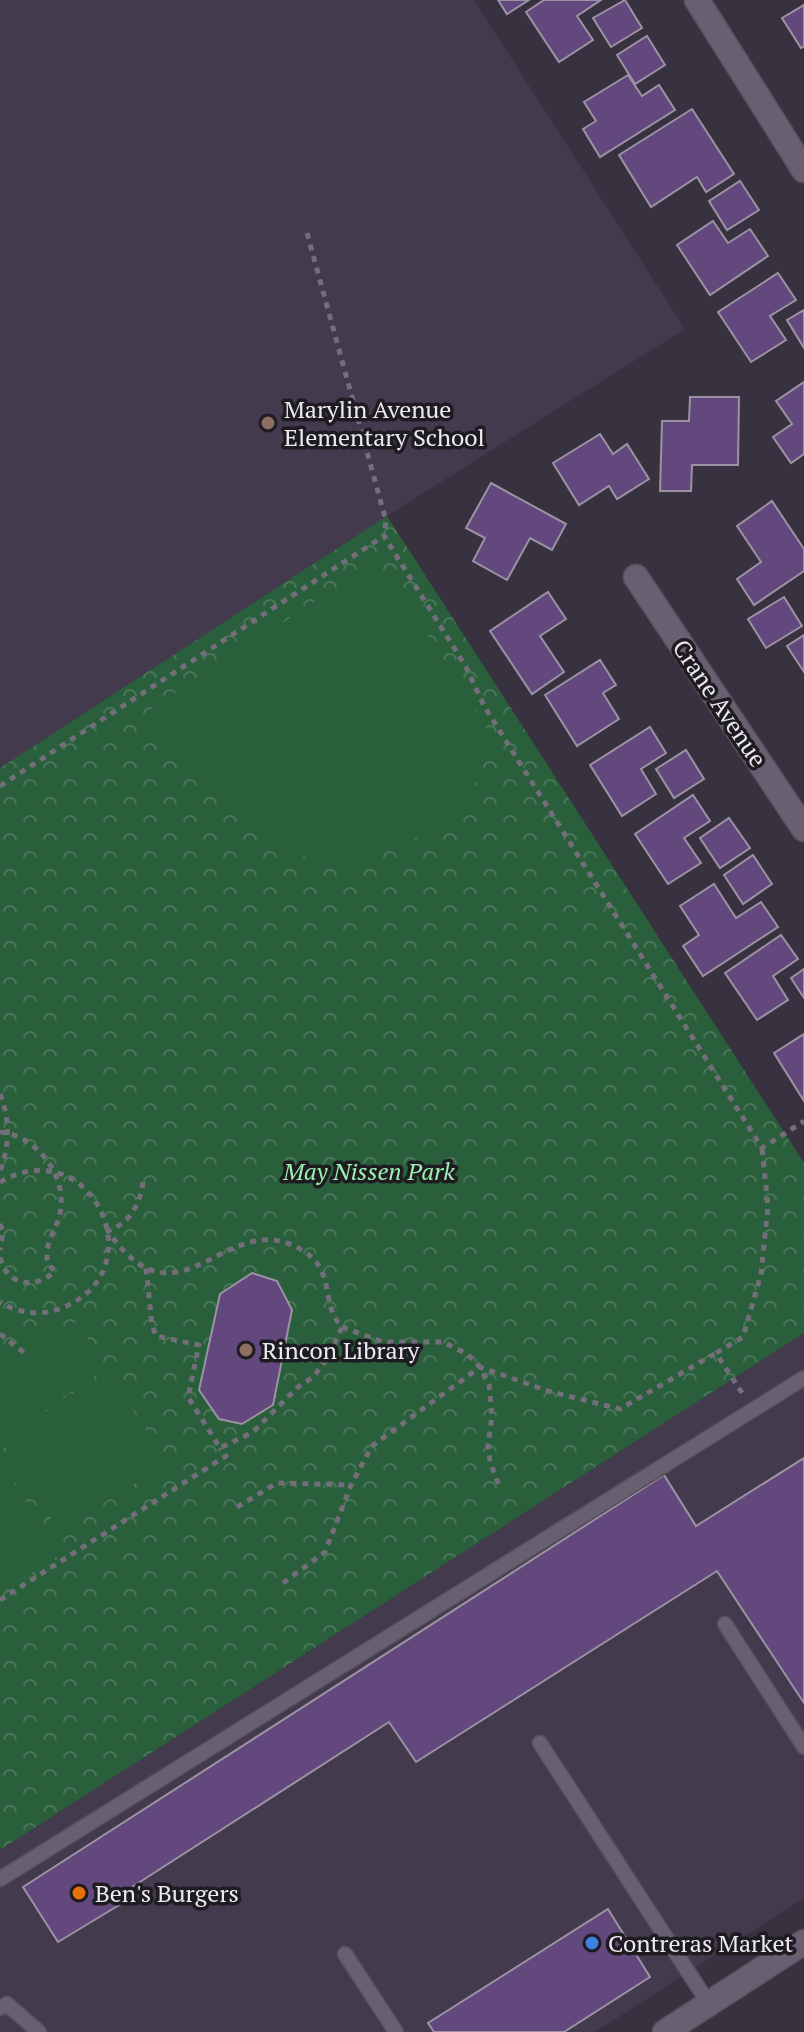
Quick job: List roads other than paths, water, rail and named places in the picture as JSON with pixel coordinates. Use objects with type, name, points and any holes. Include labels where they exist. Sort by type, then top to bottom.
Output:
[{"type":"street","points":[[697,0],[804,170]]},
{"type":"street","name":"Crane Avenue","points":[[636,577],[804,829]]},
{"type":"street","points":[[665,2032],[804,1942]]},
{"type":"lane","points":[[0,1879],[804,1378]]},
{"type":"lane","points":[[725,1624],[804,1747]]},
{"type":"lane","points":[[540,1743],[709,2004]]},
{"type":"lane","points":[[345,1954],[396,2032]]},
{"type":"lane","points":[[0,2008],[7,2004],[39,2032]]},
{"type":"place","name":"Marylin Avenue Elementary School","points":[[268,423]]},
{"type":"place","name":"Rincon Library","points":[[246,1350]]},
{"type":"place","name":"Ben's Burgers","points":[[79,1893]]},
{"type":"place","name":"Contreras Market","points":[[592,1943]]},
{"type":"park label","name":"May Nissen Park","points":[[369,1171]]}]
